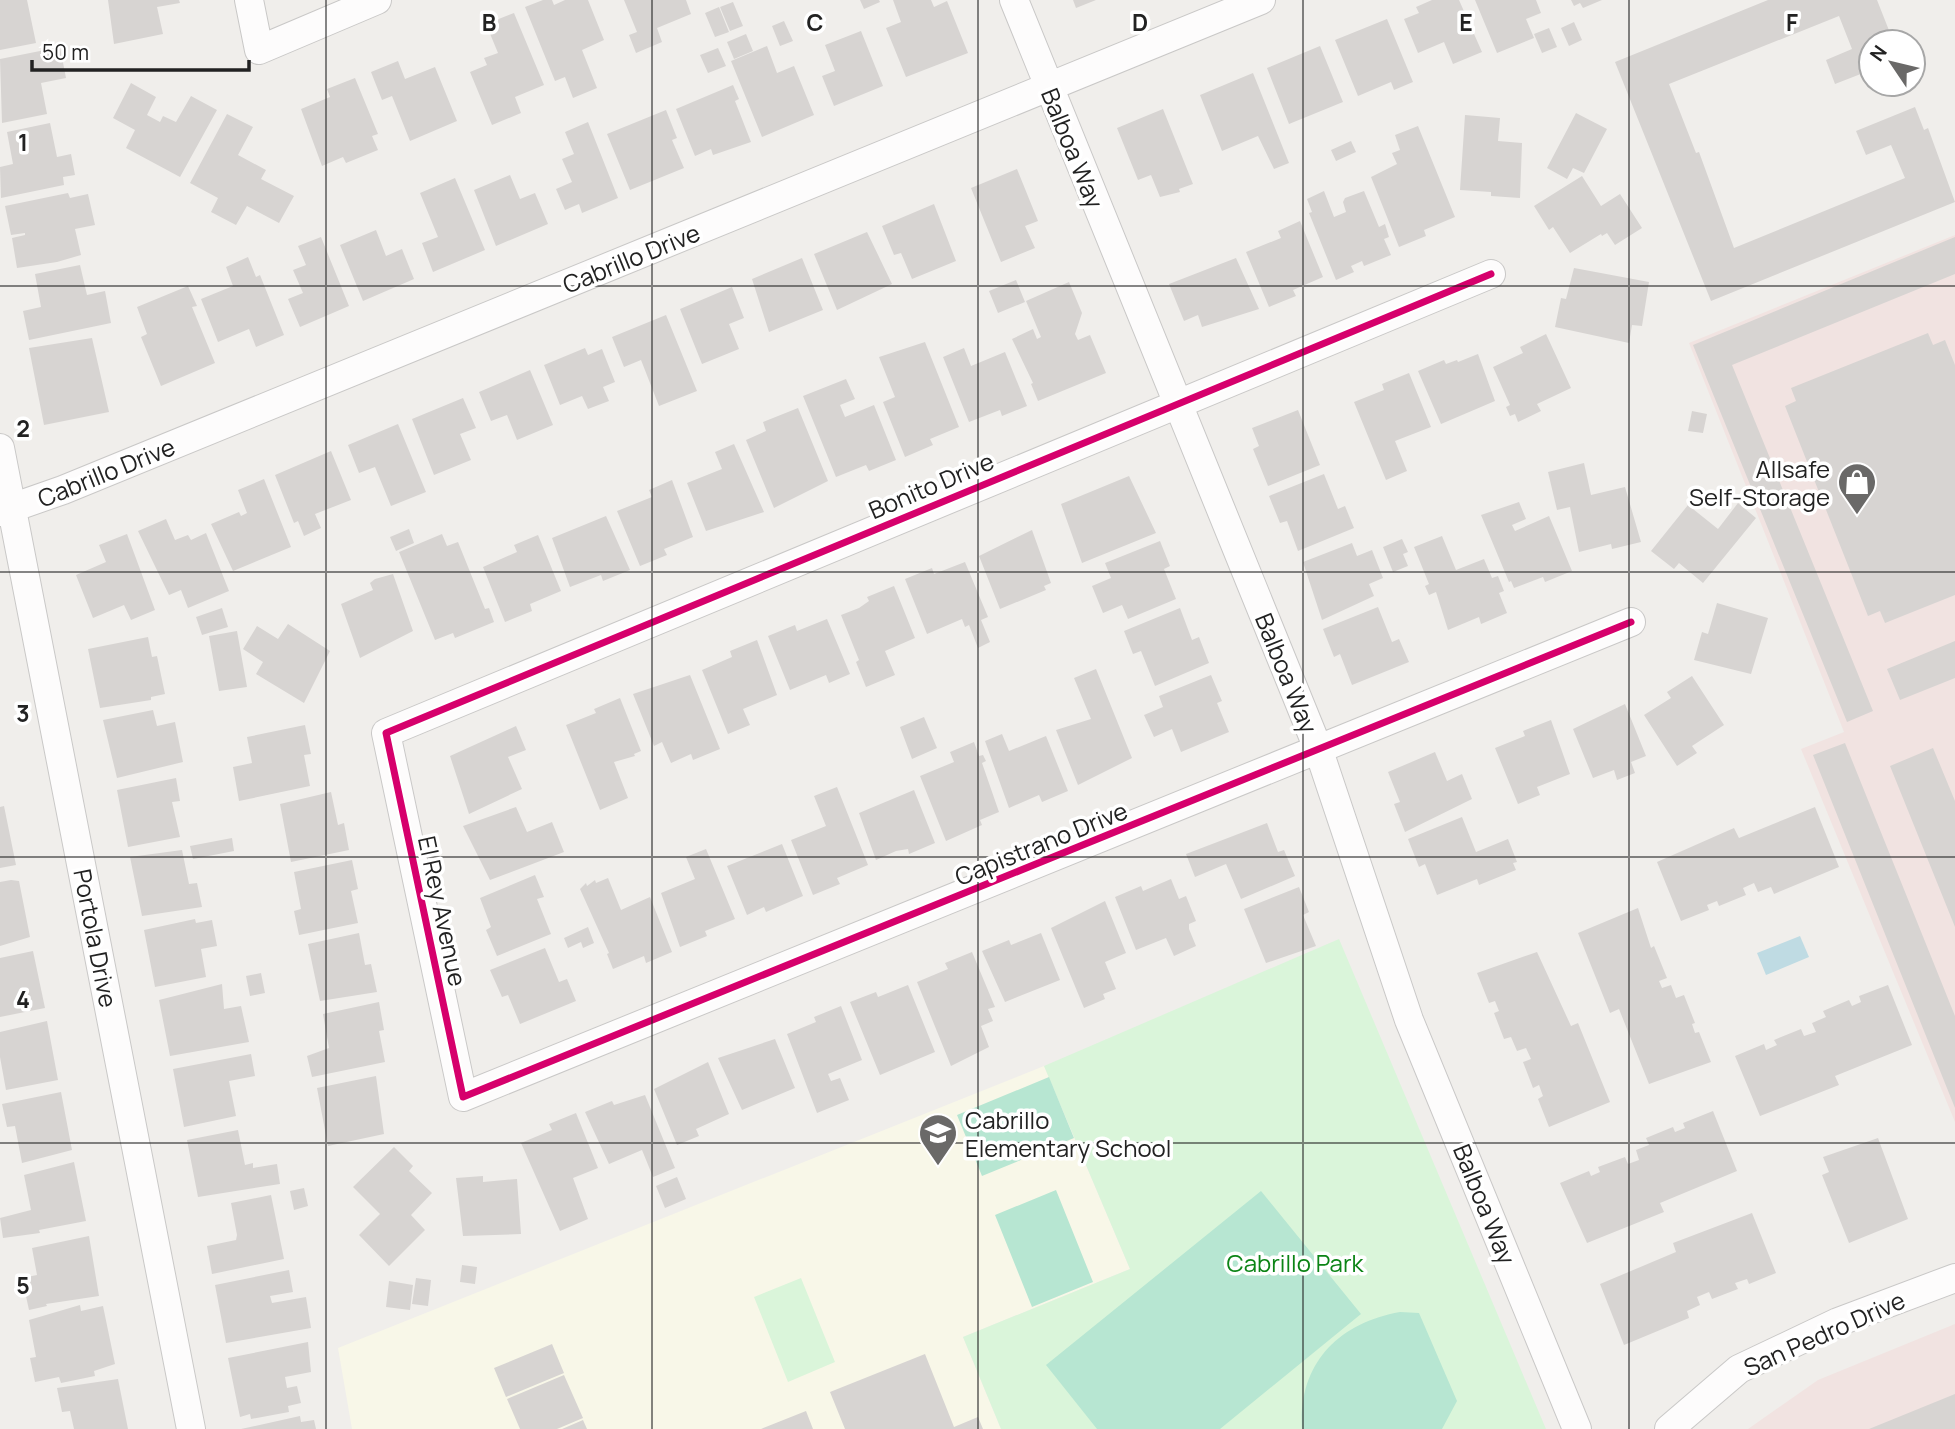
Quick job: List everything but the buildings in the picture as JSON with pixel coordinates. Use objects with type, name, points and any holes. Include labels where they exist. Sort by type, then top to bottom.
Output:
[{"type":"street","points":[[249,0],[259,50],[377,0]]},
{"type":"street","name":"Balboa Way","points":[[1014,0],[1319,751],[1409,1020],[1577,1429]]},
{"type":"street","name":"Cabrillo Drive","points":[[6,510],[1261,0]]},
{"type":"street","name":"Bonito Drive","points":[[386,733],[1491,274]]},
{"type":"street","name":"Portola Drive","points":[[0,448],[6,510],[191,1429]]},
{"type":"street","name":"Capistrano Drive","points":[[463,1097],[1631,622]]},
{"type":"street","name":"El Rey Avenue","points":[[386,733],[463,1097]]},
{"type":"street","name":"San Pedro Drive","points":[[1670,1429],[1739,1369],[1838,1322],[1955,1278]]},
{"type":"shaded area","name":"Allsafe Self-Storage","points":[[1955,235],[1955,1122],[1801,749],[1844,732],[1689,343]]},
{"type":"shaded area","name":"Cabrillo Elementary School","points":[[1044,1066],[1130,1269],[963,1337],[1001,1429],[352,1429],[338,1348]]},
{"type":"shaded area","points":[[1955,1324],[1955,1429],[1748,1429],[1818,1380]]},
{"type":"green space","name":"Cabrillo Park","points":[[1339,939],[1546,1429],[1001,1429],[963,1337],[1130,1269],[1044,1066]]},
{"type":"green space","points":[[1049,1077],[1074,1138],[982,1176],[957,1115]]},
{"type":"green space","points":[[1056,1190],[1093,1282],[1032,1307],[995,1215]]},
{"type":"green space","points":[[1261,1191],[1361,1314],[1220,1429],[1097,1429],[1046,1365]]},
{"type":"green space","points":[[801,1278],[835,1362],[788,1382],[754,1297]]},
{"type":"green space","points":[[1400,1312],[1419,1313],[1457,1401],[1442,1429],[1302,1429],[1307,1385],[1326,1350],[1358,1326]]},
{"type":"water","points":[[1800,936],[1809,957],[1766,975],[1757,953]]},
{"type":"cycle path","points":[[1491,274],[386,733],[463,1097],[1631,622]]},
{"type":"place","name":"Allsafe Self-Storage","points":[[1857,516]]},
{"type":"place","name":"Cabrillo Elementary School","points":[[938,1167]]}]
